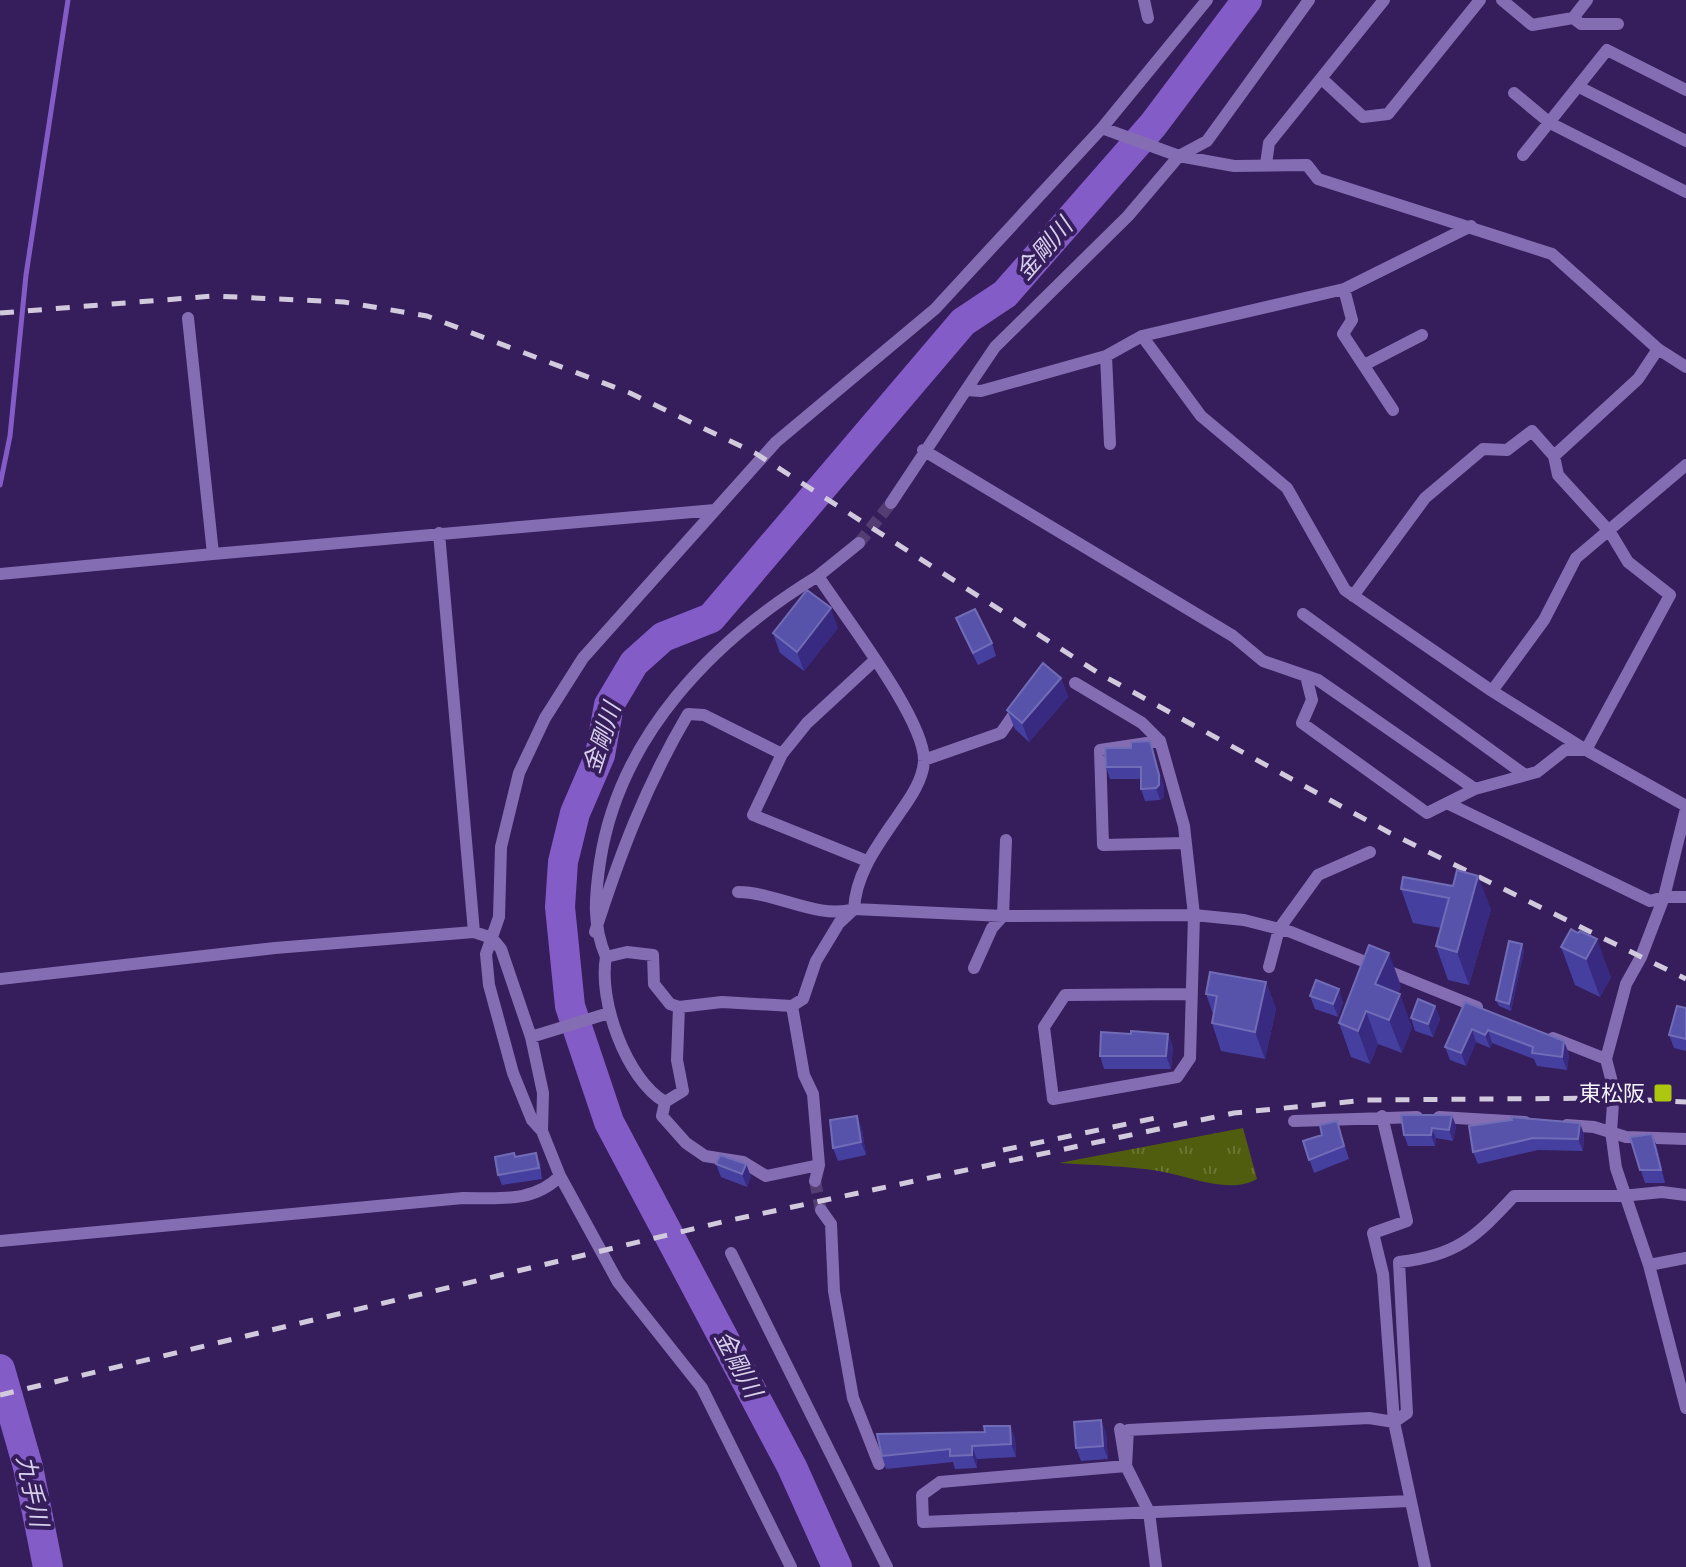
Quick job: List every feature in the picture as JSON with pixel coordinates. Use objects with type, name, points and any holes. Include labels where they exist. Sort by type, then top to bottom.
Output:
[{"type":"street","points":[[1144,0],[1148,18]]},
{"type":"street","points":[[791,1567],[702,1388],[618,1282],[560,1176],[513,1073],[489,985],[486,954],[499,917],[501,847],[516,788],[545,718],[583,658],[776,442],[935,309],[1102,128],[1207,0]]},
{"type":"street","points":[[891,503],[923,450],[995,347],[1128,216],[1179,156],[1207,141],[1309,0]]},
{"type":"street","points":[[1266,164],[1269,143],[1384,0]]},
{"type":"street","points":[[1322,79],[1363,117],[1388,114],[1480,0]]},
{"type":"street","points":[[1502,0],[1532,25],[1573,18],[1587,0]]},
{"type":"street","points":[[1573,18],[1581,24],[1618,24]]},
{"type":"street","points":[[1523,155],[1607,50],[1686,90]]},
{"type":"street","points":[[1579,87],[1686,141]]},
{"type":"street","points":[[1514,93],[1550,123],[1686,192]]},
{"type":"street","points":[[1102,128],[1179,156],[1234,166],[1307,165],[1318,179],[1552,254],[1658,349],[1686,367]]},
{"type":"street","points":[[966,390],[981,391],[1106,356],[1142,336],[1344,289],[1471,226]]},
{"type":"street","points":[[1344,289],[1352,320],[1343,334],[1393,410]]},
{"type":"street","points":[[188,318],[213,554]]},
{"type":"street","points":[[1364,365],[1422,335]]},
{"type":"street","points":[[1142,336],[1201,416],[1287,488],[1345,590],[1492,691],[1686,807],[1664,897],[1641,957],[1626,984],[1606,1059],[1614,1090],[1611,1131],[1622,1196],[1649,1265],[1686,1408]]},
{"type":"street","points":[[1554,456],[1638,379],[1658,349]]},
{"type":"street","points":[[1106,356],[1110,444]]},
{"type":"street","points":[[1353,596],[1425,498],[1483,449],[1507,450],[1532,431],[1554,456],[1558,475],[1610,532],[1628,562],[1670,595],[1586,750]]},
{"type":"street","points":[[923,450],[1043,525],[1233,636],[1263,661],[1318,680],[1475,789]]},
{"type":"street","points":[[1492,691],[1544,620],[1576,558],[1686,465]]},
{"type":"street","points":[[0,574],[715,510]]},
{"type":"street","points":[[439,533],[474,932]]},
{"type":"street","points":[[665,1102],[653,1095],[626,1052],[609,1013],[602,979],[606,957],[595,932],[595,895],[605,832],[619,786],[651,727],[703,665],[756,617],[818,576],[859,543]]},
{"type":"street","points":[[606,957],[627,952],[653,955],[654,984],[670,1004],[679,1007],[722,1002],[792,1006],[803,999],[816,961],[839,923],[854,909],[855,894],[867,861],[916,789],[924,760],[895,685],[874,661],[818,576]]},
{"type":"street","points":[[1303,614],[1525,775]]},
{"type":"street","points":[[867,861],[753,815],[782,754],[807,723],[874,661]]},
{"type":"street","points":[[1306,676],[1312,700],[1302,723],[1427,813],[1475,789],[1537,772],[1565,750],[1586,750]]},
{"type":"street","points":[[1075,683],[1142,723],[1160,741],[1185,843],[1194,915],[1189,994],[1190,1058],[1177,1077],[1053,1099],[1044,1027],[1065,995],[1189,994]]},
{"type":"street","points":[[924,760],[1001,733],[1021,704]]},
{"type":"street","points":[[595,932],[621,851],[656,768],[688,714],[704,715],[782,754]]},
{"type":"street","points":[[1160,741],[1100,750],[1103,845],[1185,843]]},
{"type":"street","points":[[1447,803],[1650,901],[1664,897],[1686,897]]},
{"type":"street","points":[[974,968],[992,928],[1003,916],[1006,840]]},
{"type":"street","points":[[1269,967],[1279,929],[1318,875],[1370,852]]},
{"type":"street","points":[[738,892],[760,892],[838,914],[854,909],[1003,916],[1194,915],[1244,920],[1279,929],[1489,1012]]},
{"type":"street","points":[[0,979],[275,948],[474,932],[492,938],[501,949],[538,1035],[543,1093],[542,1131]]},
{"type":"street","points":[[792,1006],[804,1075],[813,1094],[819,1165],[815,1181]]},
{"type":"street","points":[[679,1007],[677,1060],[683,1091],[665,1102],[662,1116],[686,1143],[705,1156],[743,1162],[766,1176],[819,1165]]},
{"type":"street","points":[[538,1035],[609,1013]]},
{"type":"street","points":[[1545,1035],[1606,1059]]},
{"type":"street","points":[[1382,1116],[1407,1221],[1373,1233],[1383,1274],[1394,1422],[1425,1567]]},
{"type":"street","points":[[1294,1121],[1382,1116],[1532,1122]]},
{"type":"street","points":[[1547,1123],[1611,1131],[1626,1137],[1686,1139]]},
{"type":"street","points":[[0,1241],[463,1198],[515,1198],[548,1188],[560,1176]]},
{"type":"street","points":[[1126,1466],[1128,1430],[1369,1418],[1394,1422],[1407,1413],[1399,1262],[1450,1251],[1478,1235],[1514,1196],[1622,1196],[1662,1192],[1686,1195]]},
{"type":"street","points":[[821,1210],[831,1224],[834,1291],[853,1398],[879,1464]]},
{"type":"street","points":[[731,1253],[887,1567]]},
{"type":"street","points":[[1649,1265],[1686,1258]]},
{"type":"street","points":[[1673,1359],[1686,1355]]},
{"type":"street","points":[[1120,1429],[1126,1466],[1149,1512],[1156,1567]]},
{"type":"street","points":[[1126,1466],[940,1482],[922,1495],[923,1522],[1410,1501]]},
{"type":"green space","points":[[1243,1128],[1257,1179],[1246,1183],[1222,1185],[1147,1169],[1059,1163]]},
{"type":"building","points":[[807,590],[831,608],[797,652],[773,633]]},
{"type":"building","points":[[975,609],[992,643],[973,653],[956,618]]},
{"type":"building","points":[[1043,663],[1061,678],[1022,723],[1007,710]]},
{"type":"building","points":[[1150,741],[1159,775],[1156,788],[1141,789],[1141,767],[1106,767],[1105,748],[1131,748],[1131,742]]},
{"type":"building","points":[[1457,870],[1478,876],[1457,952],[1436,946],[1449,898],[1401,889],[1403,877],[1453,886]]},
{"type":"building","points":[[1571,929],[1597,939],[1586,959],[1561,947]]},
{"type":"building","points":[[1509,941],[1522,944],[1509,1004],[1496,1000]]},
{"type":"building","points":[[1369,945],[1389,953],[1375,984],[1400,994],[1389,1020],[1366,1011],[1358,1031],[1339,1023]]},
{"type":"building","points":[[1210,972],[1266,982],[1255,1032],[1212,1023],[1217,996],[1206,994]]},
{"type":"building","points":[[1316,980],[1339,989],[1333,1004],[1310,996]]},
{"type":"building","points":[[1418,999],[1435,1006],[1428,1024],[1411,1018]]},
{"type":"building","points":[[1465,1002],[1564,1041],[1562,1057],[1532,1053],[1533,1047],[1488,1030],[1485,1035],[1472,1029],[1461,1053],[1445,1047]]},
{"type":"building","points":[[1677,1006],[1686,1008],[1686,1039],[1669,1035]]},
{"type":"building","points":[[1131,1031],[1168,1034],[1166,1056],[1100,1056],[1101,1032],[1131,1034]]},
{"type":"building","points":[[1401,1115],[1452,1115],[1449,1130],[1432,1128],[1431,1135],[1404,1135]]},
{"type":"building","points":[[857,1116],[861,1142],[833,1148],[830,1120]]},
{"type":"building","points":[[1511,1117],[1580,1123],[1578,1139],[1533,1138],[1473,1152],[1469,1126],[1512,1120]]},
{"type":"building","points":[[1337,1121],[1344,1146],[1309,1160],[1303,1141],[1322,1135],[1320,1125]]},
{"type":"building","points":[[1652,1134],[1661,1170],[1640,1170],[1630,1137]]},
{"type":"building","points":[[514,1153],[515,1157],[536,1153],[539,1168],[498,1175],[495,1157]]},
{"type":"building","points":[[720,1155],[746,1164],[742,1174],[716,1164]]},
{"type":"building","points":[[1101,1420],[1103,1446],[1076,1448],[1074,1422]]},
{"type":"building","points":[[984,1426],[1010,1426],[1011,1444],[972,1446],[972,1455],[950,1456],[950,1449],[882,1456],[877,1434],[985,1432]]},
{"type":"waterway","points":[[0,485],[10,436],[26,275],[68,0]]},
{"type":"waterway","name":"金剛川","points":[[837,1567],[792,1467],[609,1122],[570,1006],[560,907],[563,862],[575,813],[600,755],[609,705],[634,663],[663,637],[711,618],[963,322],[1005,294],[1153,125],[1247,0]]},
{"type":"waterway","name":"九手川","points":[[0,1369],[28,1467],[48,1567]]},
{"type":"tunnel","points":[[859,543],[891,503]]},
{"type":"tunnel","points":[[815,1181],[821,1210]]},
{"type":"railway","points":[[0,313],[213,296],[344,302],[427,316],[630,393],[755,453],[1100,674],[1390,833],[1686,979]]},
{"type":"railway","points":[[0,1395],[722,1222],[1234,1113],[1367,1100],[1613,1098],[1686,1102]]},
{"type":"railway","points":[[1003,1150],[1160,1117]]},
{"type":"place","name":"東松阪","points":[[1663,1093]]}]
